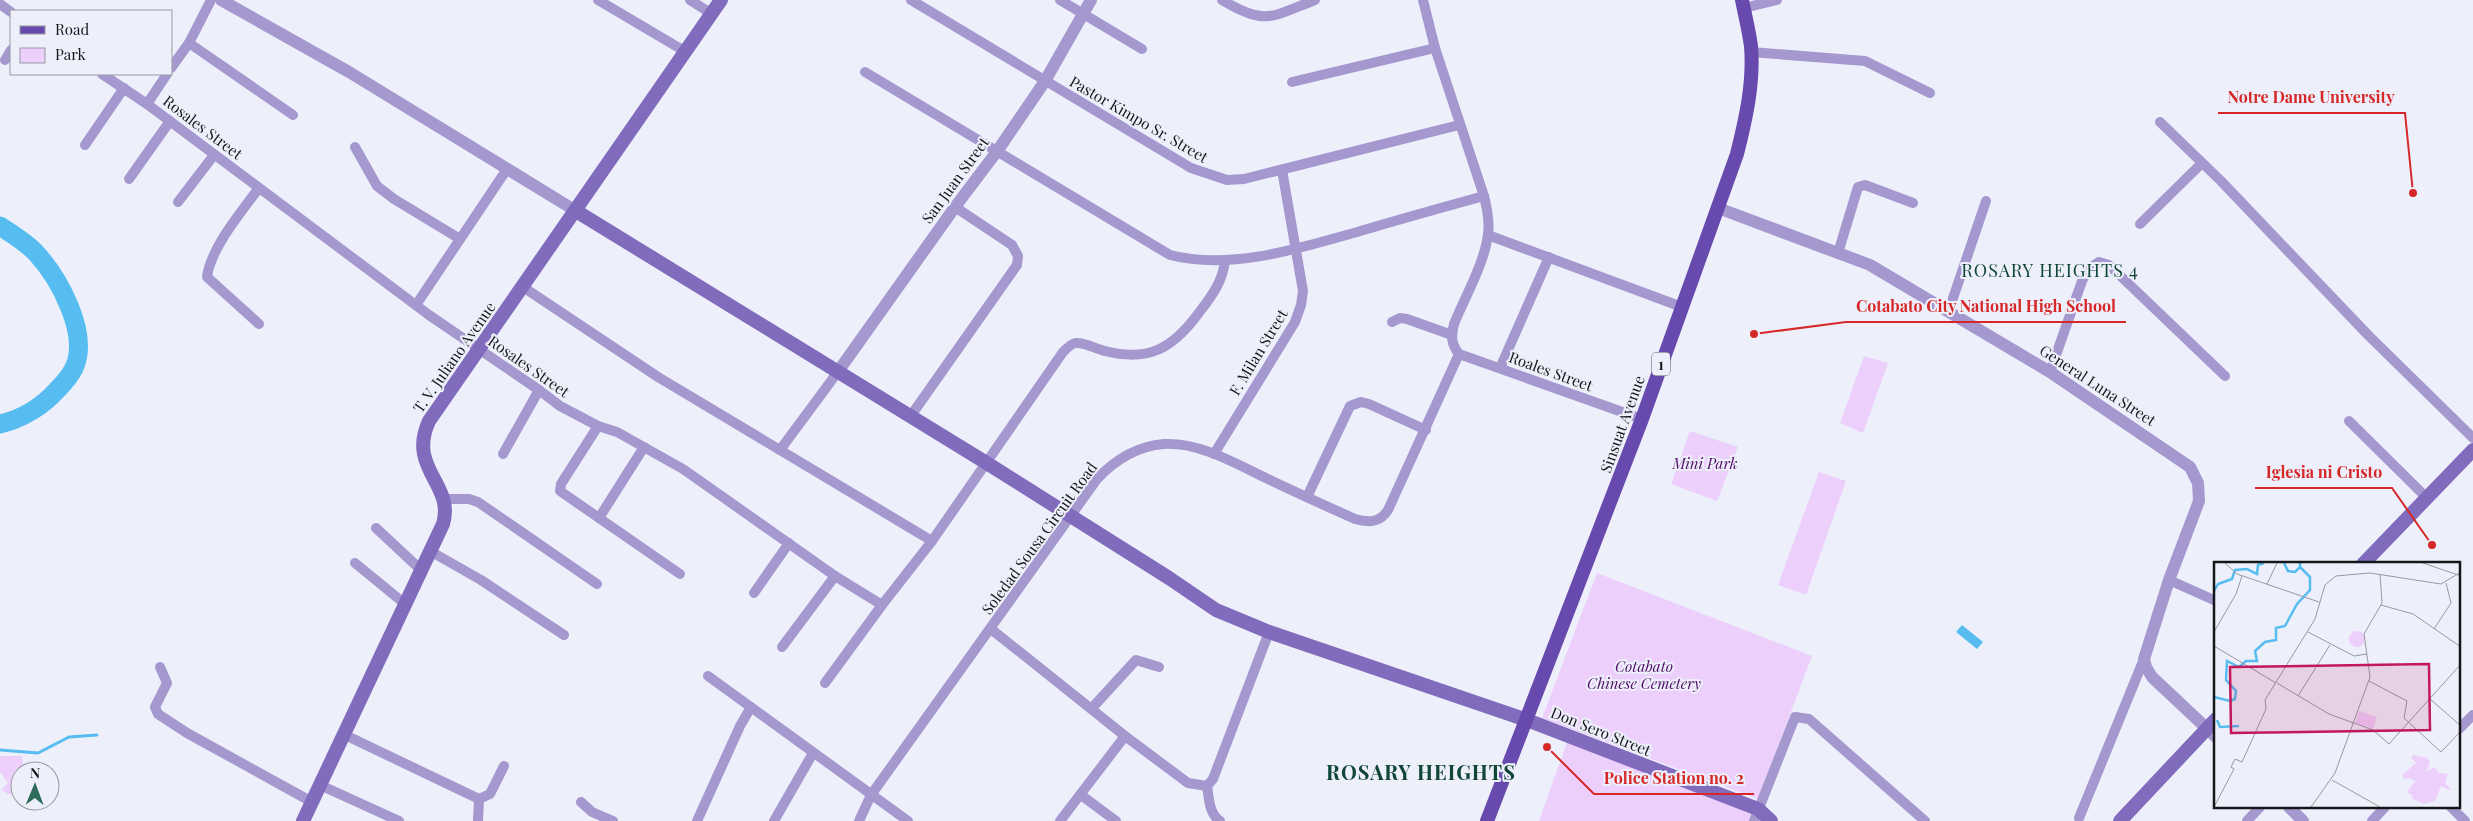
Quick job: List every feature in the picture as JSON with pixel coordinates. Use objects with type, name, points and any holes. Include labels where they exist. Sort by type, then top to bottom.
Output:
[{"type":"main road","name":"T. V. Juliano Avenue","points":[[445,499],[426,466],[422,448],[425,431],[435,411],[721,0]]},
{"type":"main road","name":"Sinsuat Avenue","points":[[1487,821],[1642,419],[1737,154],[1748,110],[1752,70],[1743,4]]},
{"type":"main road","name":"Don Sero Street","points":[[576,211],[837,373],[985,462],[1169,578],[1216,610],[1269,632],[1527,720],[1771,821]]},
{"type":"main road","points":[[2365,562],[2473,450]]},
{"type":"main road","points":[[303,821],[446,517],[445,499]]},
{"type":"main road","points":[[2120,821],[2212,728]]},
{"type":"street","points":[[172,67],[189,43],[211,0]]},
{"type":"street","points":[[221,0],[349,72],[576,211]]},
{"type":"street","points":[[598,0],[686,52]]},
{"type":"street","points":[[690,0],[712,14]]},
{"type":"street","name":"Pastor Kimpo Sr. Street","points":[[911,0],[1044,81],[1191,168],[1208,176],[1227,180],[1244,179],[1459,125]]},
{"type":"street","points":[[1060,0],[1142,49]]},
{"type":"street","name":"San Juan Street","points":[[837,373],[998,150],[1044,81],[1090,0]]},
{"type":"street","points":[[1222,0],[1253,17],[1265,17],[1315,0]]},
{"type":"street","points":[[1423,0],[1435,48],[1484,196],[1489,217],[1488,234],[1682,307]]},
{"type":"street","points":[[1743,4],[1777,0]]},
{"type":"street","points":[[189,43],[293,116]]},
{"type":"street","points":[[1292,82],[1435,48]]},
{"type":"street","points":[[5,60],[10,52]]},
{"type":"street","points":[[1751,52],[1865,62],[1930,93]]},
{"type":"street","points":[[865,72],[998,150],[1170,255],[1203,261],[1225,260],[1296,249],[1484,196]]},
{"type":"street","name":"Rosales Street","points":[[104,75],[147,104],[416,305],[560,406],[598,426],[617,432],[683,469],[835,576],[882,605]]},
{"type":"street","points":[[147,104],[166,75]]},
{"type":"street","points":[[85,145],[124,88]]},
{"type":"street","points":[[129,179],[170,121]]},
{"type":"street","points":[[2160,122],[2368,335],[2473,438]]},
{"type":"street","points":[[355,147],[377,186],[460,239]]},
{"type":"street","points":[[178,202],[214,155]]},
{"type":"street","points":[[2140,224],[2202,163]]},
{"type":"street","points":[[416,305],[507,169]]},
{"type":"street","name":"F. Milan Street","points":[[1214,454],[1295,322],[1302,305],[1303,291],[1282,170]]},
{"type":"street","points":[[1838,253],[1858,187],[1865,185],[1913,203]]},
{"type":"street","points":[[258,188],[214,253],[208,265],[207,277],[259,324]]},
{"type":"street","points":[[1949,310],[1986,201]]},
{"type":"street","points":[[910,417],[1017,264],[1018,256],[1012,245],[955,207]]},
{"type":"street","name":"General Luna Street","points":[[1718,208],[1870,265],[1949,310],[2050,372],[2180,458],[2196,475],[2200,491],[2199,501],[2168,580],[2144,659]]},
{"type":"street","name":"Soledad Sousa Circuit Road","points":[[859,821],[871,795],[1098,479],[1110,466],[1124,456],[1147,446],[1165,444],[1184,445],[1214,454],[1355,519],[1368,523],[1384,515],[1426,430],[1455,345],[1488,234]]},
{"type":"street","points":[[1500,368],[1549,257]]},
{"type":"street","points":[[825,683],[932,541],[1063,352],[1075,343],[1085,344],[1116,354],[1141,355],[1166,347],[1188,328],[1216,289],[1221,279],[1225,260]]},
{"type":"street","points":[[2050,372],[2082,281],[2088,269],[2099,262],[2109,265],[2225,376]]},
{"type":"street","points":[[523,287],[658,378],[780,450],[821,477],[932,541]]},
{"type":"street","name":"Roales Street","points":[[1392,322],[1400,318],[1407,319],[1500,368],[1642,419]]},
{"type":"street","points":[[780,450],[837,373]]},
{"type":"street","points":[[503,454],[539,390]]},
{"type":"street","points":[[1307,497],[1350,406],[1355,403],[1369,404],[1426,430]]},
{"type":"street","points":[[2349,421],[2427,498]]},
{"type":"street","points":[[598,426],[561,484],[560,490],[680,574]]},
{"type":"street","points":[[599,518],[644,447]]},
{"type":"street","points":[[445,499],[469,499],[478,502],[597,584]]},
{"type":"street","points":[[376,528],[422,570]]},
{"type":"street","points":[[754,593],[789,543]]},
{"type":"street","points":[[430,551],[481,580],[564,635]]},
{"type":"street","points":[[355,563],[405,604]]},
{"type":"street","points":[[782,647],[835,576]]},
{"type":"street","points":[[2168,580],[2214,600]]},
{"type":"street","points":[[991,629],[1125,736],[1188,783],[1206,786]]},
{"type":"street","points":[[1206,786],[1213,779],[1220,765],[1269,632]]},
{"type":"street","points":[[2144,659],[2152,677],[2212,728]]},
{"type":"street","points":[[2080,818],[2144,659]]},
{"type":"street","points":[[1092,708],[1136,660],[1159,667]]},
{"type":"street","points":[[160,667],[167,683],[155,706],[155,711],[158,714],[186,733],[312,802]]},
{"type":"street","points":[[708,676],[908,821]]},
{"type":"street","points":[[697,821],[740,726],[751,707]]},
{"type":"street","points":[[2460,728],[2473,715]]},
{"type":"street","points":[[1756,815],[1795,717],[1809,719],[1925,821]]},
{"type":"street","points":[[343,734],[479,799],[490,794],[504,766]]},
{"type":"street","points":[[1060,821],[1125,736]]},
{"type":"street","points":[[774,821],[813,753]]},
{"type":"street","points":[[320,786],[399,821]]},
{"type":"street","points":[[1206,786],[1214,816],[1220,821]]},
{"type":"street","points":[[1081,795],[1116,821]]},
{"type":"street","points":[[478,821],[479,799]]},
{"type":"street","points":[[581,802],[592,812],[613,821]]},
{"type":"street","points":[[2247,821],[2259,808]]},
{"type":"street","points":[[2290,808],[2303,821]]},
{"type":"street","points":[[2372,821],[2384,808]]},
{"type":"street","points":[[2452,808],[2465,821]]},
{"type":"green space","points":[[1864,356],[1888,363],[1863,433],[1840,423]]},
{"type":"green space","name":"Mini Park","points":[[1690,431],[1738,447],[1717,501],[1671,484]]},
{"type":"green space","points":[[1819,472],[1846,481],[1806,595],[1778,585]]},
{"type":"green space","name":"Cotabato Chinese Cemetery","points":[[1597,573],[1812,656],[1758,799],[1542,718]]},
{"type":"green space","points":[[1567,742],[1752,814],[1750,821],[1539,821]]},
{"type":"green space","points":[[0,756],[22,756],[23,761],[10,761],[10,794],[1,790],[8,783],[0,772]]},
{"type":"water","points":[[1962,625],[1983,642],[1977,649],[1956,632]]},
{"type":"waterway","points":[[0,226],[32,249],[54,277],[70,307],[78,339],[78,354],[69,377],[46,401],[32,411],[0,424]]},
{"type":"waterway","points":[[0,750],[38,753],[69,737],[97,735]]},
{"type":"place","name":"Notre Dame University","points":[[2413,193]]},
{"type":"place","name":"Cotabato City National High School","points":[[1754,334]]},
{"type":"place","name":"Iglesia ni Cristo","points":[[2432,545]]},
{"type":"place","name":"Police Station no. 2","points":[[1547,747]]},
{"type":"district","name":"ROSARY HEIGHTS 4","points":[[2050,270]]},
{"type":"district","name":"ROSARY HEIGHTS","points":[[1421,771]]}]
